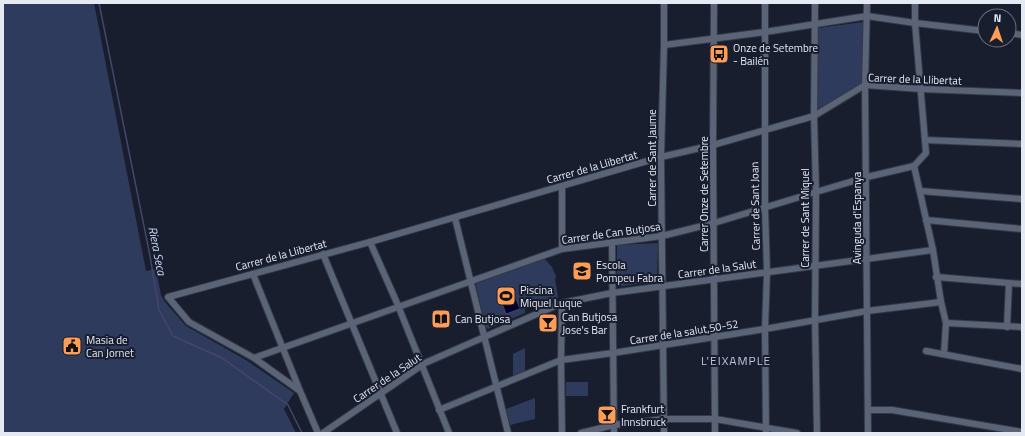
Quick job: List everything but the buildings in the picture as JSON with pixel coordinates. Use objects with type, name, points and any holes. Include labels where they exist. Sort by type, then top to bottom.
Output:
[{"type":"street","name":"Carrer de Sant Jaume","points":[[664,3],[662,157],[664,433]]},
{"type":"street","name":"Carrer Onze de Setembre","points":[[714,3],[713,145],[715,433]]},
{"type":"street","name":"Carrer de Sant Joan","points":[[765,3],[764,208],[767,272],[765,329],[766,431]]},
{"type":"street","name":"Carrer de Sant Miquel","points":[[815,3],[814,116],[816,192],[815,320],[817,433]]},
{"type":"street","name":"Avinguda d'Espanya","points":[[866,3],[868,433]]},
{"type":"street","points":[[915,3],[915,23],[926,153],[914,166],[946,323],[944,354]]},
{"type":"street","points":[[664,45],[765,32],[867,16],[977,30]]},
{"type":"street","name":"Carrer de la Llibertat","points":[[254,358],[189,322],[168,297],[370,242],[662,157],[713,145],[814,116],[866,85],[1022,93]]},
{"type":"street","points":[[925,140],[1022,144]]},
{"type":"street","name":"Carrer de Can Butjosa","points":[[254,358],[562,249],[662,236],[714,223],[867,177],[914,166]]},
{"type":"street","points":[[562,187],[562,249]]},
{"type":"street","points":[[920,191],[1022,199]]},
{"type":"street","points":[[454,218],[508,433]]},
{"type":"street","points":[[926,220],[1022,229]]},
{"type":"street","points":[[370,242],[398,306],[449,433]]},
{"type":"street","points":[[612,242],[614,433]]},
{"type":"street","name":"Carrer de la Salut","points":[[323,433],[422,365],[562,303],[612,293],[932,250]]},
{"type":"street","points":[[324,254],[397,433]]},
{"type":"street","points":[[253,274],[318,433]]},
{"type":"street","points":[[936,277],[1022,284]]},
{"type":"street","points":[[1006,327],[1009,283]]},
{"type":"street","name":"Carrer de la salut,50-52","points":[[440,410],[561,360],[765,329],[867,311],[941,302]]},
{"type":"street","points":[[562,303],[562,433]]},
{"type":"street","points":[[946,323],[1022,327]]},
{"type":"street","points":[[926,351],[1022,369]]},
{"type":"street","points":[[254,358],[300,391]]},
{"type":"street","points":[[868,410],[892,410],[1022,432]]},
{"type":"street","points":[[581,433],[614,425],[664,419],[715,418],[766,431],[797,433]]},
{"type":"shaded area","points":[[3,3],[94,3],[146,271],[156,269],[161,295],[165,302],[186,326],[246,360],[294,393],[284,409],[296,433],[3,433]]},
{"type":"shaded area","points":[[863,22],[863,84],[817,110],[818,28]]},
{"type":"shaded area","points":[[658,243],[657,281],[617,287],[617,245]]},
{"type":"shaded area","name":"Piscina Miquel Luque","points":[[545,259],[552,267],[556,276],[555,279],[558,298],[525,309],[525,313],[488,329],[486,328],[476,286],[477,283]]},
{"type":"shaded area","points":[[511,286],[520,309],[506,314],[497,290]]},
{"type":"shaded area","points":[[525,348],[525,371],[513,376],[513,354]]},
{"type":"shaded area","points":[[566,382],[588,382],[588,396],[566,396]]},
{"type":"shaded area","points":[[535,398],[535,419],[510,425],[506,409]]},
{"type":"waterway","name":"Riera Seca","points":[[99,3],[150,256],[159,310],[173,336],[222,358],[288,405],[302,433]]},
{"type":"place","name":"Onze de Setembre - Bailén","points":[[719,54]]},
{"type":"place","name":"Escola Pompeu Fabra","points":[[582,271]]},
{"type":"place","name":"Piscina Miquel Luque","points":[[506,296]]},
{"type":"place","name":"Can Butjosa","points":[[441,319]]},
{"type":"place","name":"Can Butjosa Jose's Bar","points":[[548,323]]},
{"type":"place","name":"Masia de Can Jornet","points":[[72,346]]},
{"type":"place","name":"Frankfurt Innsbruck","points":[[607,415]]},
{"type":"district","name":"L'EIXAMPLE","points":[[736,361]]}]
